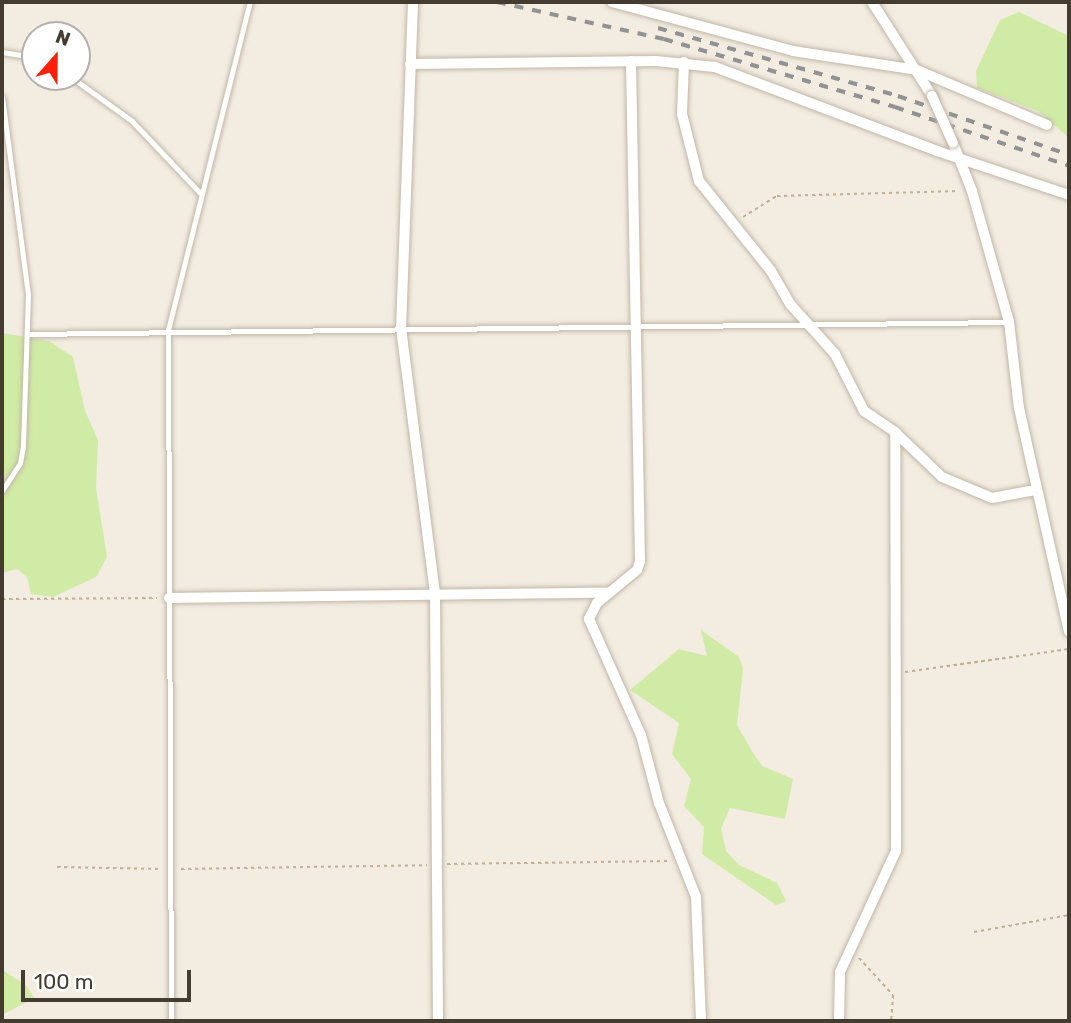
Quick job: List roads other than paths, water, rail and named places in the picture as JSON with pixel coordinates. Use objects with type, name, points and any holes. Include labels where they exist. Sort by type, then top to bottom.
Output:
[{"type":"street","points":[[401,2],[414,4],[401,328],[435,594],[439,1021]]},
{"type":"street","points":[[611,2],[793,51],[917,69],[1047,125]]},
{"type":"street","points":[[872,2],[932,96],[972,191],[1009,323],[1019,408],[1035,490],[1069,631]]},
{"type":"street","points":[[631,61],[640,561],[637,570],[592,609],[589,625],[633,713],[659,803],[697,908],[701,1021]]},
{"type":"street","points":[[410,64],[684,62],[764,84],[959,158],[1069,195]]},
{"type":"street","points":[[684,62],[682,114],[693,170],[807,324],[835,354],[864,411],[895,432],[942,477],[992,498],[1035,490]]},
{"type":"street","points":[[839,1021],[840,972],[896,851],[895,432]]},
{"type":"street","points":[[169,598],[609,593]]},
{"type":"lane","points":[[171,1021],[168,330],[200,193],[250,2]]},
{"type":"lane","points":[[2,52],[21,55]]},
{"type":"lane","points":[[90,91],[132,121],[200,193]]},
{"type":"lane","points":[[2,97],[27,267],[23,446],[20,463],[2,491]]},
{"type":"lane","points":[[27,334],[168,330],[635,329],[807,324],[1009,323]]},
{"type":"railway","points":[[497,2],[664,39],[895,107],[1069,166]]},
{"type":"railway","points":[[658,28],[898,96],[1069,155]]}]
